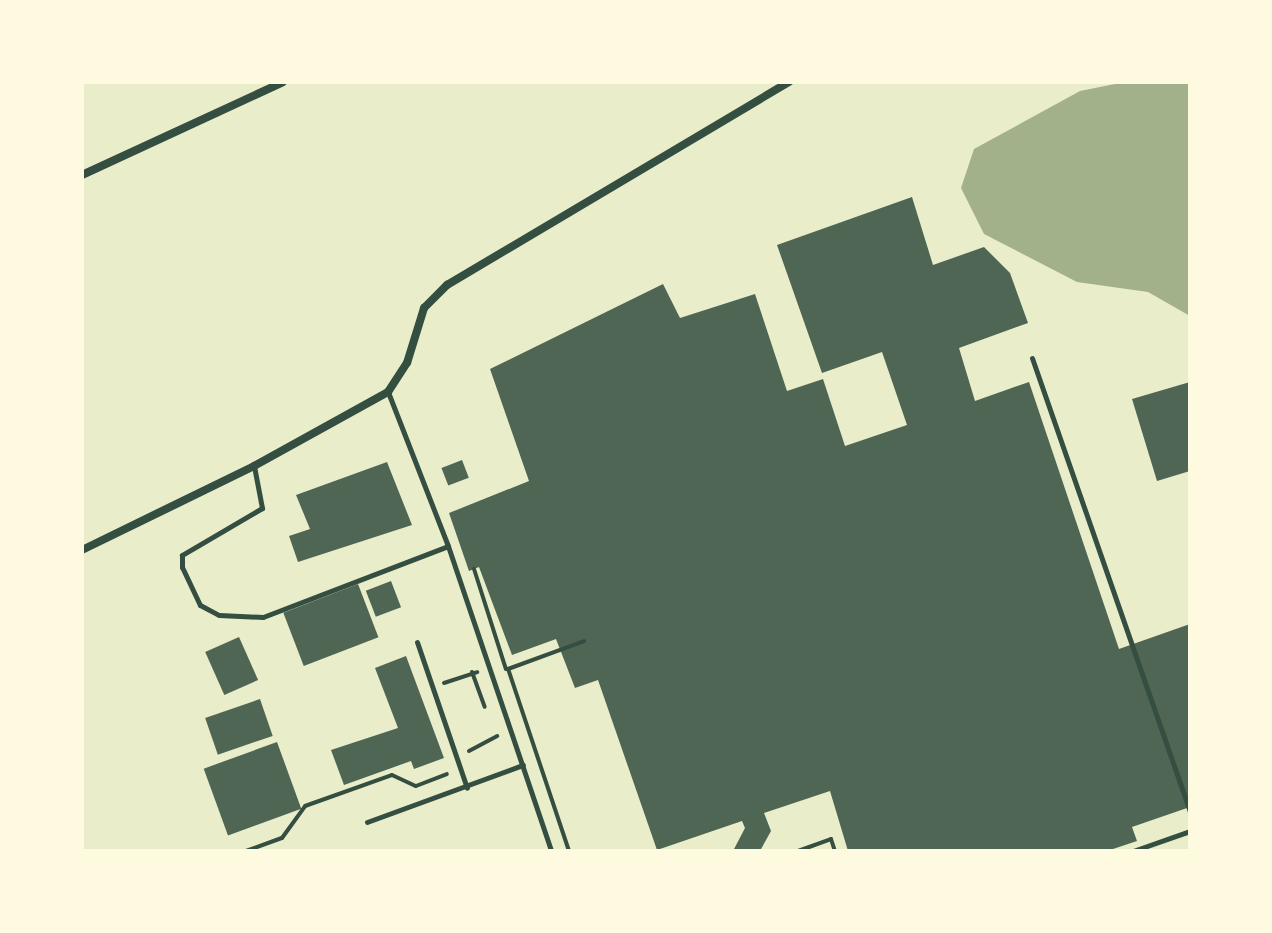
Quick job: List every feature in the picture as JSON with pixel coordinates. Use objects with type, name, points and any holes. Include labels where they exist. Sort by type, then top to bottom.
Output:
[{"type":"street","points":[[82,175],[283,82]]},
{"type":"street","points":[[82,550],[254,466],[388,392],[407,363],[424,308],[447,285],[789,82]]},
{"type":"lane","points":[[1032,358],[1190,811]]},
{"type":"lane","points":[[388,392],[448,546],[551,851]]},
{"type":"lane","points":[[254,466],[262,508],[182,555],[182,567],[200,605],[219,615],[263,617],[448,546]]},
{"type":"lane","points":[[417,642],[467,788]]},
{"type":"lane","points":[[367,822],[523,765]]},
{"type":"lane","points":[[1133,851],[1190,831]]},
{"type":"path","points":[[474,569],[569,851]]},
{"type":"path","points":[[433,688],[508,669],[584,641]]},
{"type":"path","points":[[246,851],[282,838],[305,806],[392,775],[416,786],[452,772],[475,745],[497,736]]},
{"type":"path","points":[[798,851],[831,839],[835,851]]},
{"type":"shaded area","points":[[1125,82],[1190,82],[1190,316],[1148,292],[1077,282],[984,234],[961,188],[974,149],[1080,91]]},
{"type":"building","points":[[912,197],[933,265],[984,247],[1010,273],[1028,323],[959,348],[975,401],[1029,382],[1119,649],[1190,624],[1190,807],[1132,827],[1137,841],[1107,851],[848,851],[830,791],[764,813],[771,831],[760,851],[733,851],[745,828],[742,821],[657,850],[598,680],[575,688],[556,639],[512,655],[479,567],[469,571],[449,513],[529,481],[490,369],[663,284],[680,318],[755,294],[787,391],[823,379],[845,446],[907,425],[882,352],[822,373],[777,245]]},
{"type":"building","points":[[1190,382],[1190,471],[1157,481],[1132,399]]},
{"type":"building","points":[[462,460],[469,478],[448,486],[441,468]]},
{"type":"building","points":[[387,462],[412,525],[298,562],[289,536],[310,529],[296,495]]},
{"type":"building","points":[[391,581],[401,607],[376,617],[366,591]]},
{"type":"building","points":[[358,584],[378,637],[304,666],[283,613]]},
{"type":"building","points":[[239,637],[258,680],[224,695],[205,652]]},
{"type":"building","points":[[406,656],[444,758],[414,769],[411,761],[344,785],[331,750],[398,728],[375,668]]},
{"type":"building","points":[[260,699],[273,736],[218,755],[205,718]]},
{"type":"building","points":[[277,742],[301,809],[228,835],[204,769]]}]
